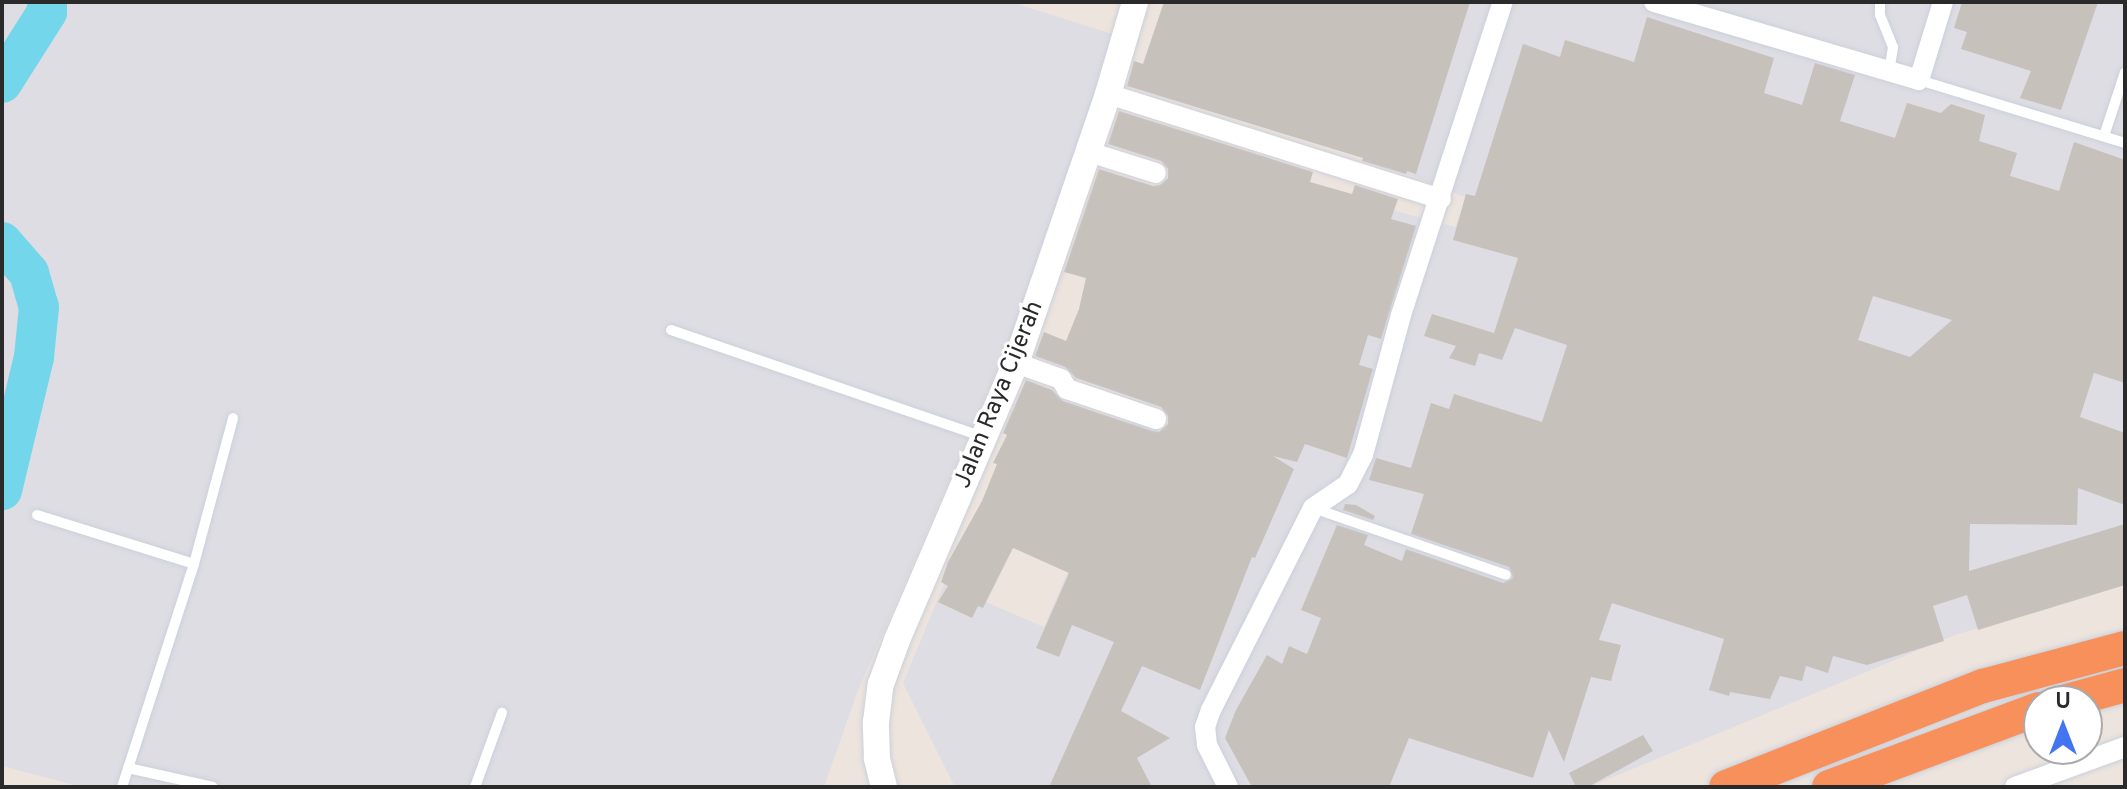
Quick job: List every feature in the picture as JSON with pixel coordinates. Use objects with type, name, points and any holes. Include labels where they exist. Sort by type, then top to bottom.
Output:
[{"type":"highway","points":[[1726,787],[1983,686],[2125,648]]},
{"type":"highway","points":[[2103,691],[2125,685]]},
{"type":"highway","points":[[1829,787],[2023,715]]},
{"type":"main road","name":"Jalan Raya Cijerah","points":[[884,787],[877,758],[876,722],[881,684],[1016,363],[1089,152],[1135,2]]},
{"type":"street","points":[[1228,787],[1207,745],[1205,727],[1313,508],[1348,484],[1363,455],[1401,315],[1503,2]]},
{"type":"street","points":[[1654,2],[1919,80],[1943,2]]},
{"type":"street","points":[[1108,94],[1441,199]]},
{"type":"street","points":[[1089,152],[1156,173]]},
{"type":"street","points":[[1016,363],[1061,379],[1067,389],[1156,419]]},
{"type":"street","points":[[2015,787],[2125,747]]},
{"type":"lane","points":[[1880,2],[1880,15],[1893,47],[1889,71]]},
{"type":"lane","points":[[2104,136],[2125,72]]},
{"type":"lane","points":[[1919,80],[2125,143]]},
{"type":"lane","points":[[671,330],[985,438]]},
{"type":"lane","points":[[122,787],[194,564],[233,418]]},
{"type":"lane","points":[[1313,508],[1506,575]]},
{"type":"lane","points":[[37,515],[194,564]]},
{"type":"lane","points":[[475,787],[502,713]]},
{"type":"lane","points":[[128,768],[213,787]]},
{"type":"shaded area","points":[[2,2],[30,2],[2,45]]},
{"type":"shaded area","points":[[55,2],[1011,2],[1112,34],[1047,253],[857,693],[824,787],[82,787],[2,766],[2,506],[50,321],[37,259],[2,228],[2,97],[54,14]]},
{"type":"shaded area","points":[[1313,2],[2125,2],[2125,585],[1955,635],[1589,787],[955,787],[903,683],[944,584],[1044,627],[1133,421],[1226,455],[1336,195],[1455,227],[1467,198],[1278,121]]},
{"type":"shaded area","points":[[2,267],[19,290],[24,319],[2,411]]},
{"type":"building","points":[[1164,2],[1470,2],[1416,174],[1407,171],[1406,174],[1127,86],[1134,61],[1143,64]]},
{"type":"building","points":[[1962,2],[2098,2],[2061,110],[2020,98],[2031,71],[1961,49],[1967,32],[1954,28]]},
{"type":"building","points":[[1647,17],[1774,58],[1764,93],[1802,105],[1815,63],[1855,75],[1840,121],[1895,138],[1907,103],[1941,113],[1951,104],[1985,115],[1979,141],[2017,153],[2010,176],[2059,191],[2074,142],[2125,160],[2125,383],[2094,373],[2080,417],[2125,433],[2125,505],[2078,488],[2077,525],[1970,524],[1969,571],[2125,524],[2125,585],[1978,630],[1967,595],[1933,606],[1944,641],[1867,665],[1833,656],[1828,673],[1806,666],[1802,681],[1780,676],[1770,699],[1730,692],[1729,696],[1709,690],[1724,639],[1612,603],[1599,640],[1621,645],[1611,681],[1591,677],[1564,762],[1549,730],[1533,778],[1409,738],[1389,787],[1252,787],[1225,738],[1236,710],[1267,655],[1282,664],[1289,646],[1307,654],[1321,618],[1301,610],[1337,525],[1368,535],[1364,545],[1402,561],[1406,549],[1503,583],[1513,578],[1509,567],[1411,534],[1424,494],[1369,480],[1376,458],[1411,468],[1431,403],[1449,409],[1454,394],[1542,422],[1567,345],[1515,328],[1502,360],[1479,353],[1475,366],[1449,358],[1456,346],[1424,336],[1432,314],[1494,333],[1518,258],[1453,240],[1466,194],[1475,196],[1523,44],[1560,57],[1565,40],[1634,62]],"holes":[[[1873,296],[1952,320],[1910,357],[1858,340]]]},
{"type":"building","points":[[1119,111],[1313,172],[1310,182],[1352,194],[1355,185],[1398,199],[1391,219],[1416,226],[1381,339],[1368,335],[1359,365],[1373,369],[1347,458],[1305,444],[1297,462],[1273,456],[1294,469],[1255,558],[1252,557],[1200,690],[1142,666],[1121,711],[1170,738],[1137,758],[1152,787],[1049,787],[1114,642],[1072,625],[1059,657],[1036,648],[1069,573],[1013,548],[983,608],[978,606],[972,618],[938,602],[948,586],[941,582],[948,562],[982,501],[997,464],[993,463],[1007,435],[1003,433],[1026,380],[1052,390],[1063,401],[1152,431],[1159,432],[1168,424],[1168,416],[1161,407],[1076,378],[1065,367],[1035,356],[1044,332],[1066,341],[1079,309],[1086,278],[1064,272],[1099,169],[1153,186],[1160,185],[1168,178],[1168,169],[1161,161],[1108,144]]},
{"type":"building","points":[[1345,504],[1356,505],[1375,516],[1373,520],[1343,510]]},
{"type":"building","points":[[1643,735],[1653,751],[1588,787],[1576,787],[1569,773]]},
{"type":"waterway","points":[[2,83],[47,12],[47,2]]},
{"type":"waterway","points":[[2,242],[29,273],[39,307],[34,357],[2,490]]}]
